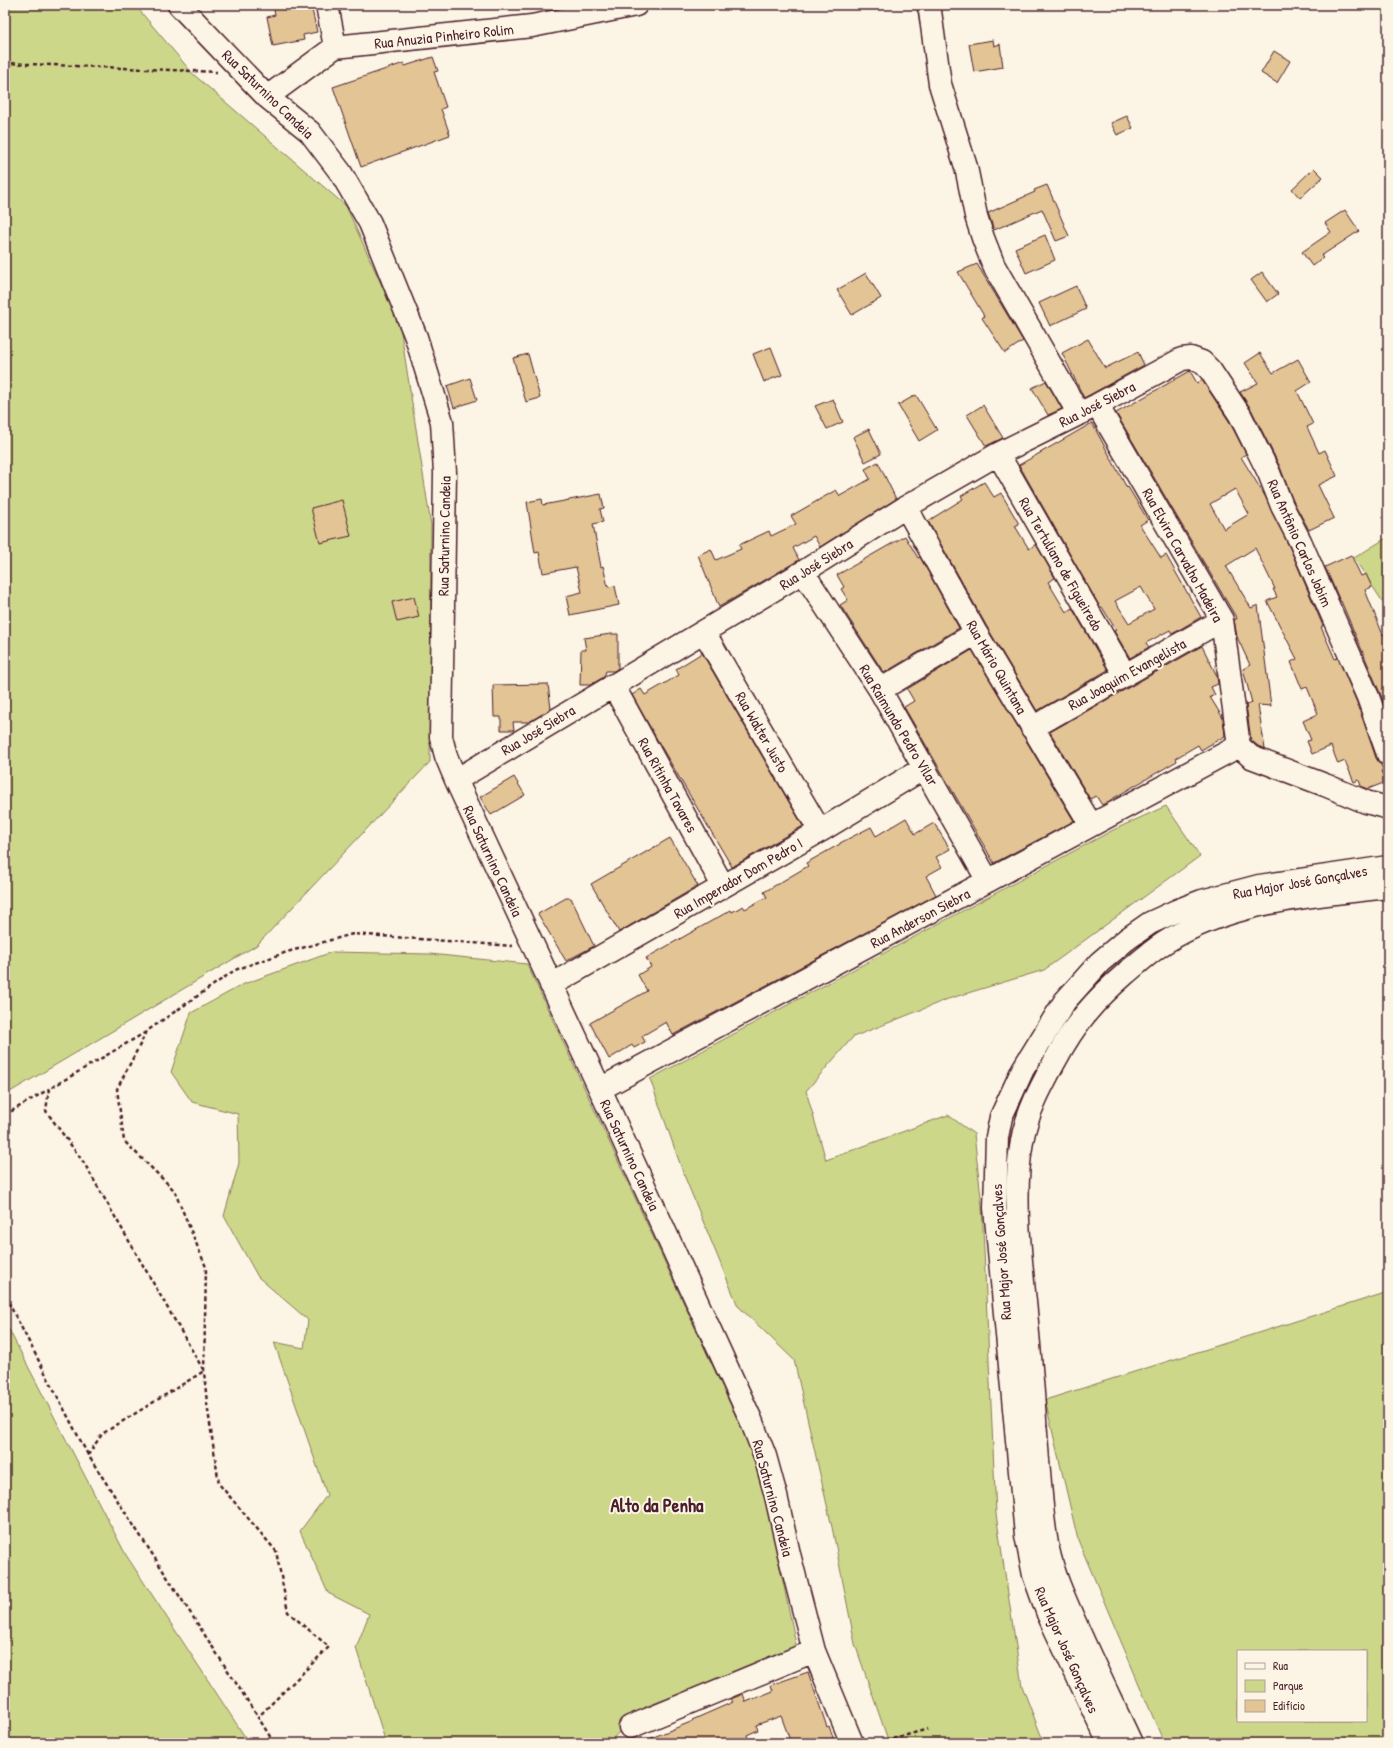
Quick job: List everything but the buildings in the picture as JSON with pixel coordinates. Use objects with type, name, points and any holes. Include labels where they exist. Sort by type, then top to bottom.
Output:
[{"type":"street","name":"Rua Saturnino Candeia","points":[[179,5],[267,97],[310,132],[340,173],[370,223],[416,337],[442,422],[445,473],[441,737],[446,756],[751,1420],[765,1456],[814,1651],[852,1743]]},
{"type":"street","points":[[267,97],[335,47],[327,5]]},
{"type":"street","name":"Rua Anuzia Pinheiro Rolim","points":[[335,47],[532,26],[636,5]]},
{"type":"street","name":"Rua Elvira Carvalho Madeira","points":[[928,5],[940,84],[966,167],[976,216],[994,266],[1222,620],[1239,746]]},
{"type":"street","name":"Rua Antônio Carlos Jobim","points":[[1182,359],[1191,358],[1202,362],[1210,370],[1240,415],[1269,473],[1282,506],[1306,556],[1368,697],[1388,754]]},
{"type":"street","name":"Rua José Siebra","points":[[456,780],[803,572],[906,507],[998,454],[1088,410],[1182,359]]},
{"type":"street","name":"Rua Tertuliano de Figueiredo","points":[[998,454],[1125,675]]},
{"type":"street","name":"Rua Mário Quintana","points":[[906,507],[976,633],[1091,825]]},
{"type":"street","name":"Rua Raimundo Pedro Vilar","points":[[803,572],[880,690],[988,881]]},
{"type":"street","name":"Rua Joaquim Evangelista","points":[[1032,728],[1222,620]]},
{"type":"street","name":"Rua Walter Justo","points":[[704,632],[820,831]]},
{"type":"street","points":[[880,690],[976,633]]},
{"type":"street","name":"Rua Ritinha Tavares","points":[[613,685],[723,886]]},
{"type":"street","points":[[1239,746],[1251,757],[1325,784],[1366,802],[1388,808]]},
{"type":"street","name":"Rua Anderson Siebra","points":[[600,1089],[1239,746]]},
{"type":"street","name":"Rua Imperador Dom Pedro I","points":[[551,986],[820,831],[924,768]]},
{"type":"street","name":"Rua Major José Gonçalves","points":[[1109,1743],[1048,1614],[1034,1575],[1026,1536],[995,1208],[997,1136],[1001,1117],[1023,1069],[1065,1001],[1100,962],[1127,939],[1150,924],[1176,911],[1202,901],[1259,886],[1388,867]]},
{"type":"street","name":"Rua Major José Gonçalves","points":[[1131,1743],[1060,1589],[1048,1548],[1041,1493],[1017,1202],[1022,1141],[1026,1125],[1032,1107],[1046,1078],[1074,1026],[1091,1006],[1115,983],[1142,959],[1163,944],[1185,931],[1236,910],[1294,898],[1388,887]]},
{"type":"street","points":[[630,1727],[814,1651]]},
{"type":"path","points":[[5,63],[244,73]]},
{"type":"path","points":[[5,1115],[147,1031],[235,970],[287,952],[353,934],[534,948]]},
{"type":"path","points":[[147,1031],[117,1089],[124,1141],[174,1190],[206,1267],[204,1371],[207,1404],[219,1484],[276,1551],[288,1612],[329,1647],[258,1718]]},
{"type":"path","points":[[49,1089],[46,1111],[84,1163],[204,1371]]},
{"type":"path","points":[[5,1296],[88,1455],[274,1743]]},
{"type":"path","points":[[88,1455],[102,1434],[204,1371]]},
{"type":"path","points":[[879,1743],[928,1729]]},
{"type":"green space","points":[[5,5],[135,5],[193,74],[346,206],[400,326],[431,525],[430,762],[257,945],[5,1095]]},
{"type":"green space","points":[[1388,537],[1388,610],[1354,558]]},
{"type":"green space","points":[[1166,806],[1200,856],[1044,970],[948,999],[853,1037],[806,1091],[826,1160],[948,1115],[974,1134],[982,1206],[996,1514],[1022,1686],[1044,1743],[889,1743],[855,1644],[832,1527],[794,1360],[738,1306],[684,1175],[650,1079],[1113,830]]},
{"type":"green space","points":[[332,952],[430,954],[527,964],[759,1466],[797,1649],[645,1707],[608,1743],[386,1743],[356,1648],[369,1614],[328,1593],[300,1531],[327,1495],[274,1342],[304,1348],[308,1320],[258,1277],[224,1216],[239,1163],[238,1114],[192,1102],[171,1072],[191,1013],[244,984]]},
{"type":"green space","points":[[1388,1293],[1388,1743],[1164,1743],[1078,1540],[1045,1400]]},
{"type":"green space","points":[[5,1322],[126,1555],[249,1743],[5,1743]]},
{"type":"district","name":"Alto da Penha","points":[[657,1505]]}]
